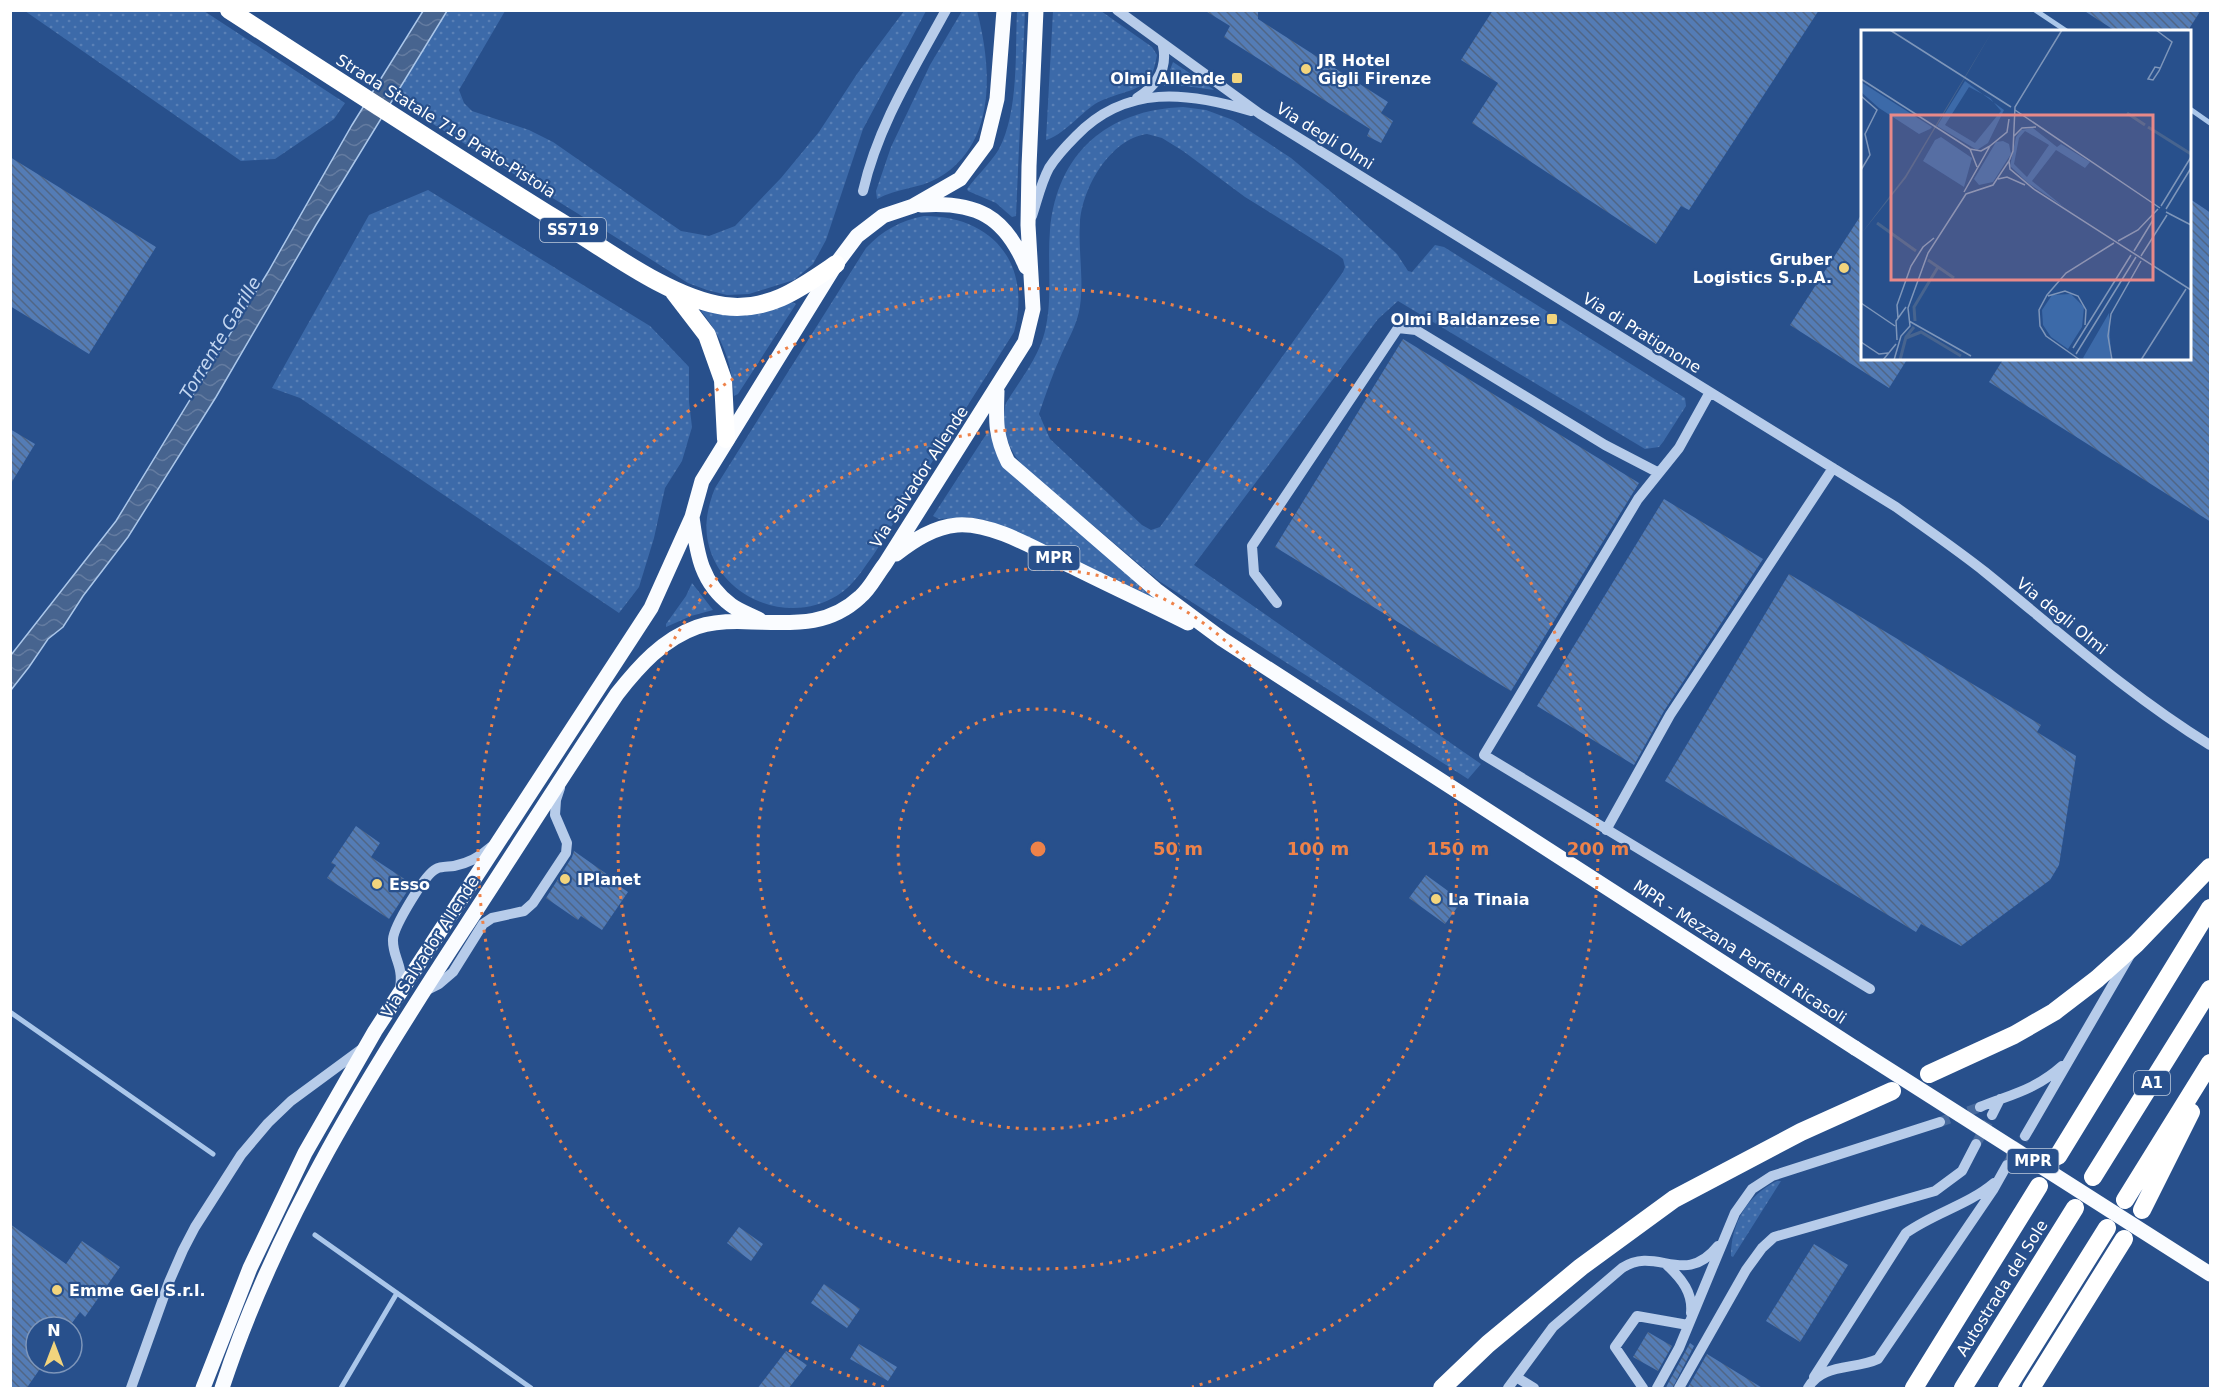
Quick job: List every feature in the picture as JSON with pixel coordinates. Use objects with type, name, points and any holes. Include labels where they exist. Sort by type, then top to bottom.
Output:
[{"type":"highway","name":"Strada Statale 719 Prato-Pistoia","points":[[229,10],[473,168],[674,292]]},
{"type":"highway","name":"SS719","points":[[674,292],[724,306],[762,304],[796,292],[836,264]]},
{"type":"highway","name":"SS719","points":[[674,292],[707,335],[715,357],[723,380],[726,438]]},
{"type":"highway","points":[[1929,1074],[2014,1035],[2054,1012],[2097,979],[2136,944],[2211,867]]},
{"type":"highway","points":[[2058,1156],[2211,908]]},
{"type":"highway","name":"A1","points":[[2093,1177],[2211,989]]},
{"type":"highway","name":"A1","points":[[2125,1200],[2211,1063]]},
{"type":"highway","points":[[2142,1210],[2211,1071]]},
{"type":"highway","points":[[1442,1389],[1496,1336],[1581,1267],[1674,1199],[1801,1132],[1892,1091]]},
{"type":"highway","points":[[1914,1389],[2039,1186]]},
{"type":"highway","name":"Autostrada del Sole","points":[[1963,1389],[2075,1208]]},
{"type":"highway","points":[[2007,1389],[2107,1228]]},
{"type":"highway","points":[[2031,1389],[2124,1239]]},
{"type":"main road","name":"Via Salvador Allende","points":[[203,1389],[250,1268],[286,1191],[366,1046],[651,608],[692,517],[702,481],[726,438],[836,264],[857,236],[884,216],[913,206],[960,179],[986,144],[997,99],[1004,10]]},
{"type":"main road","name":"Via Salvador Allende","points":[[222,1389],[247,1321],[314,1175],[362,1089],[566,770],[636,669],[670,641],[698,627],[725,621],[800,624],[832,616],[861,597],[885,564],[1025,342],[1033,309],[1028,225],[1036,10]]},
{"type":"main road","name":"Via Salvador Allende","points":[[913,206],[947,203],[976,210],[1001,225],[1017,246],[1030,279]]},
{"type":"main road","name":"MPR - Mezzana Perfetti Ricasoli","points":[[997,388],[996,420],[999,443],[1008,462],[1156,590],[1222,639],[1855,1048],[2211,1274]]},
{"type":"main road","name":"Via Salvador Allende","points":[[692,517],[699,561],[713,587],[731,605],[765,622]]},
{"type":"main road","name":"MPR - Mezzana Perfetti Ricasoli","points":[[885,564],[912,542],[932,532],[957,525],[982,527],[1026,545],[1222,639]]},
{"type":"street","points":[[863,191],[868,168],[887,117],[946,10]]},
{"type":"street","points":[[995,10],[1001,35]]},
{"type":"street","name":"Via degli Olmi","points":[[1117,10],[1163,46],[1260,114],[1373,184]]},
{"type":"street","name":"Via degli Olmi","points":[[1132,101],[1148,91],[1158,80],[1165,57],[1163,46]]},
{"type":"street","name":"Via degli Olmi","points":[[1028,225],[1049,169],[1066,146],[1097,117],[1113,108],[1132,101],[1162,96],[1185,96],[1216,100],[1260,114]]},
{"type":"street","name":"Via di Pratignone","points":[[1373,184],[1896,507]]},
{"type":"street","points":[[1277,603],[1254,573],[1252,546],[1398,328],[1416,330],[1605,445],[1659,473]]},
{"type":"street","points":[[1710,392],[1679,448],[1638,499],[1484,755],[1870,989]]},
{"type":"street","points":[[1606,830],[1670,715],[1833,468]]},
{"type":"street","name":"Via degli Olmi","points":[[1896,507],[1983,570],[2073,646],[2166,717],[2211,745]]},
{"type":"street","points":[[422,992],[439,984],[453,972],[483,924],[492,918],[524,911],[533,903],[566,853],[567,843],[555,815],[556,800],[566,770]]},
{"type":"street","points":[[399,994],[402,977],[400,964],[394,951],[393,937],[399,922],[428,875],[437,868],[467,862],[482,855],[498,841]]},
{"type":"street","points":[[2025,1136],[2136,944]]},
{"type":"street","name":"Via Salvador Allende","points":[[132,1389],[169,1282],[183,1250],[241,1155],[268,1123],[291,1101],[366,1046]]},
{"type":"street","points":[[1980,1107],[2024,1092],[2047,1079],[2069,1060]]},
{"type":"street","points":[[1992,1115],[2001,1099]]},
{"type":"street","points":[[1657,1389],[1679,1348],[1724,1239],[1742,1202],[1752,1189],[1772,1176],[1940,1122]]},
{"type":"street","points":[[1679,1389],[1746,1270],[1762,1248],[1774,1238],[1935,1191],[1962,1172],[1976,1144]]},
{"type":"street","points":[[1810,1385],[1838,1367],[1851,1367],[1878,1359],[2007,1165]]},
{"type":"street","points":[[1810,1385],[1906,1233],[1921,1222],[1979,1195],[2001,1177]]},
{"type":"street","points":[[1508,1389],[1553,1327],[1622,1268],[1645,1260],[1680,1267],[1696,1264],[1709,1257],[1724,1239]]},
{"type":"street","points":[[1665,1263],[1684,1284],[1690,1297],[1689,1323]]},
{"type":"street","points":[[1643,1389],[1616,1347],[1637,1316],[1689,1323]]},
{"type":"street","points":[[1516,1377],[1534,1389]]},
{"type":"shaded area","points":[[25,11],[204,11],[345,103],[334,119],[275,159],[241,161]]},
{"type":"shaded area","points":[[447,11],[505,11],[459,90],[464,103],[472,111],[529,130],[553,142],[681,231],[709,236],[735,226],[781,178],[819,132],[857,74],[904,11],[926,11],[863,129],[826,240],[813,264],[794,280],[749,294],[727,295],[688,283],[392,98]]},
{"type":"shaded area","points":[[962,11],[977,11],[986,56],[985,103],[980,125],[971,146],[957,163],[938,178],[877,199],[876,191],[891,147],[930,65]]},
{"type":"shaded area","points":[[1017,11],[1025,11],[1016,216],[1012,217],[996,203],[967,189],[999,149],[1010,117],[1015,82]]},
{"type":"shaded area","points":[[1053,11],[1101,11],[1152,47],[1157,55],[1153,72],[1142,85],[1095,104],[1065,129],[1046,140]]},
{"type":"shaded area","points":[[1173,62],[1214,90],[1164,86]]},
{"type":"shaded area","points":[[1183,107],[1206,110],[1233,120],[1291,158],[1329,190],[1397,254],[1408,271],[1412,272],[1435,245],[1444,247],[1685,398],[1686,406],[1663,442],[1659,447],[1645,449],[1398,301],[1378,319],[1194,565],[1481,764],[1468,779],[1159,581],[1025,468],[1010,446],[1005,430],[1004,412],[1006,403],[1034,359],[1045,331],[1049,306],[1050,230],[1055,203],[1063,179],[1075,158],[1109,127],[1131,117],[1156,110]],"holes":[[[1147,134],[1162,138],[1245,197],[1338,255],[1343,259],[1345,267],[1160,527],[1151,530],[1142,525],[1050,439],[1039,414],[1079,312],[1081,296],[1080,223],[1082,209],[1092,181],[1100,167],[1121,145]]]},
{"type":"shaded area","points":[[428,190],[650,326],[689,367],[692,427],[682,461],[665,488],[654,538],[639,587],[619,613],[300,398],[272,388],[369,215]]},
{"type":"shaded area","points":[[924,216],[949,218],[970,225],[988,235],[1002,249],[1012,266],[1017,286],[1018,308],[1014,332],[854,582],[838,595],[819,604],[799,608],[779,607],[760,602],[742,592],[727,579],[715,562],[706,528],[715,488],[866,248],[892,227]]},
{"type":"shaded area","points":[[792,302],[796,304],[738,394],[734,396],[725,350],[715,330],[701,311],[704,309],[749,313],[768,310]]},
{"type":"shaded area","points":[[989,430],[996,452],[1156,597],[1153,600],[989,521],[969,517],[939,519],[933,516]]},
{"type":"shaded area","points":[[692,583],[713,610],[691,616],[666,627],[666,624],[686,596]]},
{"type":"shaded area","points":[[1781,1181],[1733,1257],[1731,1256],[1734,1233],[1749,1202],[1766,1187]]},
{"type":"water","points":[[423,11],[447,11],[316,225],[216,397],[128,537],[83,596],[63,627],[48,639],[11,690],[11,655],[116,521],[268,272],[352,125]]},
{"type":"building","name":"JR Hotel Gigli Firenze","points":[[1204,10],[1258,10],[1258,19],[1388,102],[1381,113],[1393,121],[1381,143],[1367,136],[1370,129],[1224,37],[1230,26]]},
{"type":"building","points":[[1493,10],[1819,10],[1689,210],[1681,206],[1656,244],[1472,123],[1498,83],[1461,60]]},
{"type":"building","points":[[2083,10],[2201,10],[2188,30],[2114,30]]},
{"type":"building","points":[[10,157],[156,247],[89,354],[10,306]]},
{"type":"building","points":[[2191,200],[2211,213],[2211,522],[1989,382],[2003,360],[2191,360]]},
{"type":"building","name":"Gruber Logistics S.p.A.","points":[[1861,215],[1861,360],[1907,360],[1889,388],[1790,325]]},
{"type":"building","points":[[1403,339],[1639,483],[1511,691],[1275,547]]},
{"type":"building","points":[[10,429],[35,444],[10,485]]},
{"type":"building","points":[[1664,499],[1763,559],[1664,711],[1634,765],[1537,706]]},
{"type":"building","points":[[1789,574],[2041,725],[2037,732],[2076,756],[2059,865],[2050,880],[1961,946],[1921,924],[1916,932],[1665,781]]},
{"type":"building","points":[[356,826],[380,843],[371,857],[412,884],[389,919],[327,878],[336,865],[331,863]]},
{"type":"building","points":[[574,851],[628,892],[602,930],[581,916],[578,920],[546,898]]},
{"type":"building","name":"La Tinaia","points":[[1426,875],[1462,901],[1445,924],[1409,898]]},
{"type":"building","name":"Emme Gel S.r.l.","points":[[10,1224],[66,1264],[82,1241],[120,1267],[85,1317],[80,1312],[78,1315],[24,1315],[24,1375],[36,1375],[26,1389],[10,1389]]},
{"type":"building","points":[[739,1227],[763,1244],[751,1261],[727,1243]]},
{"type":"building","points":[[1814,1244],[1848,1265],[1800,1342],[1766,1321]]},
{"type":"building","points":[[824,1284],[860,1309],[847,1328],[811,1303]]},
{"type":"building","points":[[1648,1332],[1672,1346],[1658,1371],[1633,1357]]},
{"type":"building","points":[[1690,1343],[1694,1346],[1672,1389],[1665,1389]]},
{"type":"building","points":[[859,1344],[897,1367],[888,1381],[850,1359]]},
{"type":"building","points":[[786,1351],[807,1365],[788,1389],[757,1389]]},
{"type":"building","points":[[1707,1354],[1764,1389],[1687,1389]]},
{"type":"waterway","points":[[2035,10],[2065,30]]},
{"type":"waterway","points":[[2191,110],[2210,123]]},
{"type":"waterway","points":[[10,1012],[213,1154]]},
{"type":"waterway","points":[[315,1235],[531,1388]]},
{"type":"waterway","points":[[341,1388],[397,1293]]},
{"type":"tunnel","points":[[1940,1122],[1980,1107]]},
{"type":"tunnel","points":[[1976,1144],[1992,1115]]},
{"type":"tunnel","points":[[2007,1165],[2025,1136]]},
{"type":"place","name":"JR Hotel Gigli Firenze","points":[[1306,69]]},
{"type":"place","name":"Olmi Allende","points":[[1237,78]]},
{"type":"place","name":"Gruber Logistics S.p.A.","points":[[1844,268]]},
{"type":"place","name":"Olmi Baldanzese","points":[[1552,319]]},
{"type":"place","name":"IPlanet","points":[[565,879]]},
{"type":"place","name":"Esso","points":[[377,884]]},
{"type":"place","name":"La Tinaia","points":[[1436,899]]},
{"type":"place","name":"Emme Gel S.r.l.","points":[[57,1290]]},
{"type":"water label","name":"Torrente Garille","points":[[220,338]]}]
